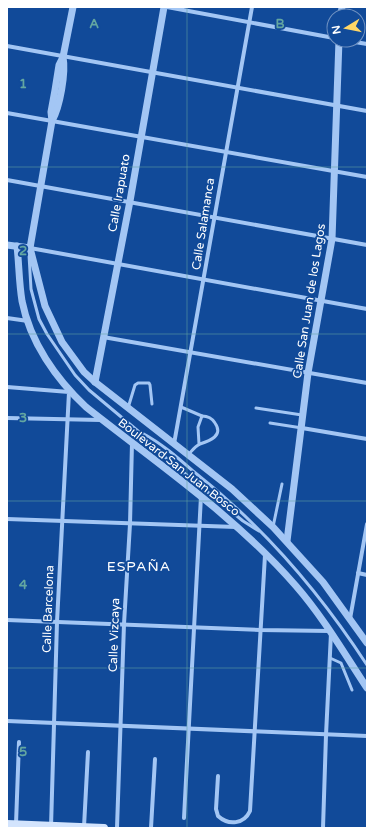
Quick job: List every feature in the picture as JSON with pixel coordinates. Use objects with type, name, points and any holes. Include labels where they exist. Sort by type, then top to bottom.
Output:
[{"type":"main road","points":[[7,824],[104,828]]},
{"type":"street","points":[[30,248],[42,186],[52,121],[57,113],[65,66],[64,57],[73,7]]},
{"type":"street","name":"Calle Irapuato","points":[[95,382],[130,202],[164,7]]},
{"type":"street","points":[[167,7],[326,37]]},
{"type":"street","name":"Calle Salamanca","points":[[174,444],[192,352],[225,153],[252,7]]},
{"type":"street","points":[[7,46],[153,74],[367,110]]},
{"type":"street","name":"Calle San Juan de los Lagos","points":[[288,541],[308,374],[332,239],[336,105],[340,48]]},
{"type":"street","points":[[7,113],[141,136],[225,153],[367,177]]},
{"type":"street","points":[[7,180],[367,245]]},
{"type":"street","points":[[7,245],[367,308]]},
{"type":"street","name":"Boulevard San Juan Bosco","points":[[17,246],[22,302],[28,322],[48,363],[69,392],[102,420],[201,496],[237,527],[296,586],[331,632],[367,688]]},
{"type":"street","name":"Boulevard San Juan Bosco","points":[[30,248],[45,306],[53,326],[75,360],[95,382],[232,489],[273,526],[288,541],[350,619],[367,643]]},
{"type":"street","points":[[7,318],[28,322]]},
{"type":"street","points":[[103,337],[308,374],[367,383]]},
{"type":"street","points":[[7,387],[69,392]]},
{"type":"street","name":"Calle Barcelona","points":[[51,827],[61,522],[69,392]]},
{"type":"street","points":[[7,418],[102,420]]},
{"type":"street","points":[[302,428],[367,439]]},
{"type":"street","name":"Calle Vizcaya","points":[[117,828],[132,442]]},
{"type":"street","points":[[184,818],[189,729],[192,627],[201,496]]},
{"type":"street","points":[[7,519],[198,527],[237,527]]},
{"type":"street","points":[[350,619],[367,524]]},
{"type":"street","points":[[218,776],[216,809],[218,816],[228,821],[242,821],[246,819],[250,811],[265,555]]},
{"type":"street","points":[[358,573],[367,575]]},
{"type":"street","points":[[7,620],[331,632],[323,828]]},
{"type":"street","points":[[7,721],[367,736]]},
{"type":"street","points":[[16,825],[19,742]]},
{"type":"street","points":[[84,828],[88,752]]},
{"type":"street","points":[[151,828],[155,759]]},
{"type":"lane","points":[[30,248],[28,261],[31,289],[39,319],[47,334],[75,375],[89,390],[138,431],[161,454],[243,521],[259,532]]},
{"type":"lane","points":[[128,408],[136,385],[141,382],[149,382],[152,404]]},
{"type":"lane","points":[[181,407],[213,420],[217,431],[212,440],[199,444],[188,455]]},
{"type":"lane","points":[[256,408],[303,416]]},
{"type":"lane","points":[[199,444],[198,427],[202,416]]},
{"type":"lane","points":[[270,423],[302,428]]},
{"type":"lane","points":[[138,431],[160,444],[226,496],[244,513],[259,532],[295,567],[326,605],[367,665]]},
{"type":"lane","points":[[273,526],[282,484]]},
{"type":"lane","points":[[330,658],[341,663],[352,690]]},
{"type":"district","name":"ESPAÑA","points":[[139,566]]}]
